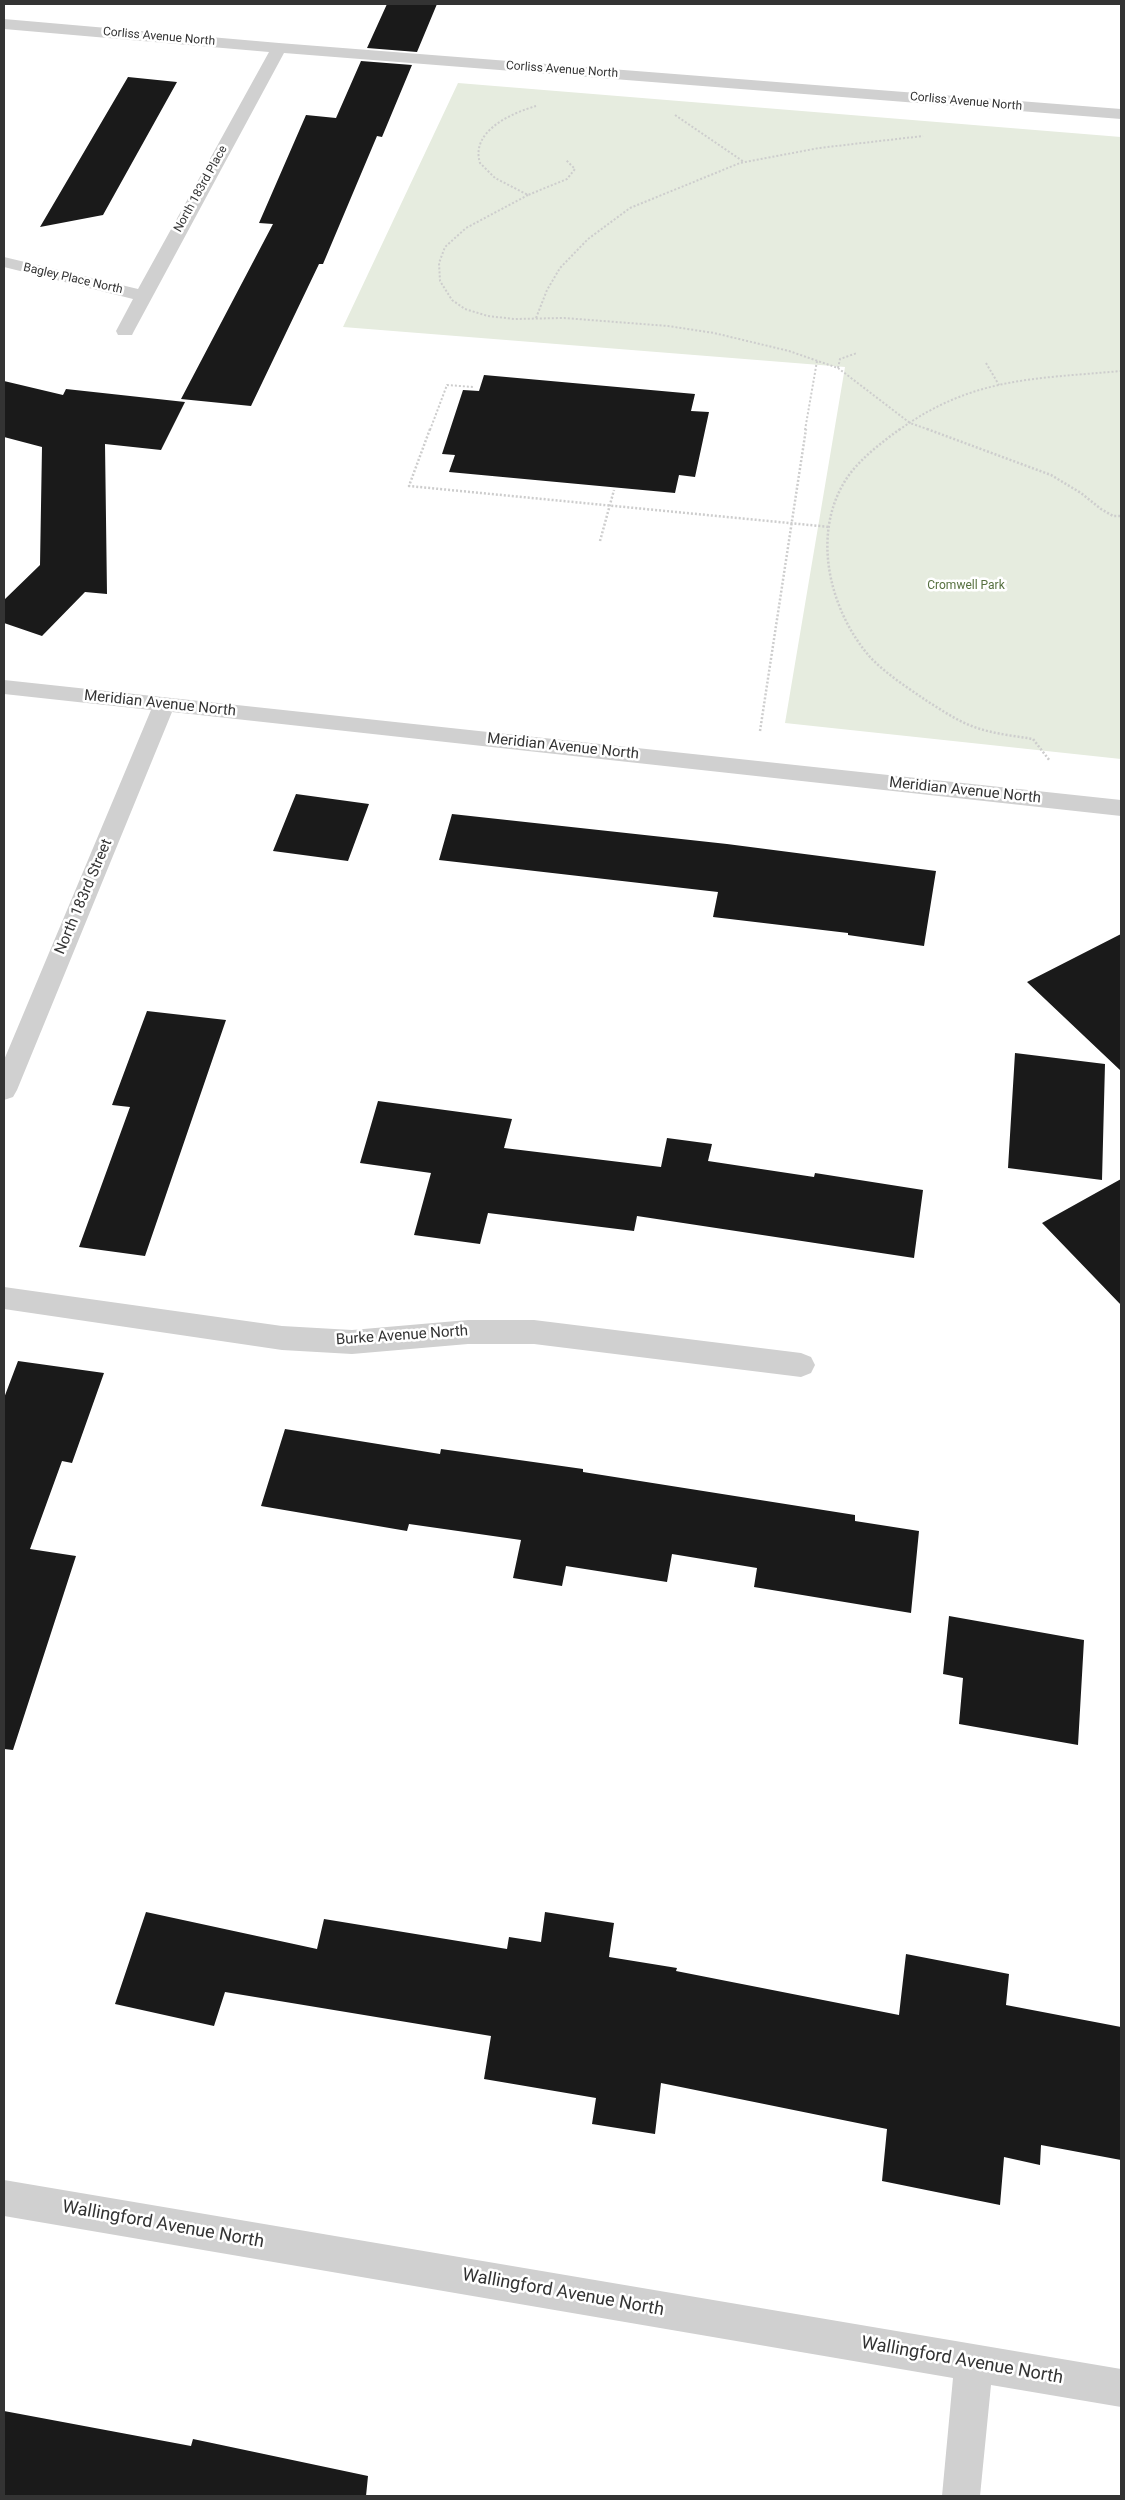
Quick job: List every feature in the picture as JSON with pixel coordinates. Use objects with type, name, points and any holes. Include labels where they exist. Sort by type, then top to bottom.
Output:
[{"type":"street","name":"Corliss Avenue North","points":[[4,24],[279,48],[1121,114]]},
{"type":"street","name":"North 183rd Place","points":[[125,331],[279,48]]},
{"type":"street","name":"Bagley Place North","points":[[4,262],[143,296]]},
{"type":"street","name":"Meridian Avenue North","points":[[4,687],[1121,808]]},
{"type":"street","name":"North 183rd Street","points":[[4,1090],[164,705]]},
{"type":"street","name":"Burke Avenue North","points":[[4,1298],[282,1338],[352,1342],[468,1332],[534,1332],[801,1365]]},
{"type":"street","name":"Wallingford Avenue North","points":[[4,2198],[1121,2388]]},
{"type":"street","points":[[961,2496],[974,2362]]},
{"type":"path","points":[[662,78],[655,103],[745,162]]},
{"type":"path","points":[[528,195],[493,175],[480,162],[478,151],[484,137],[498,121],[520,110],[537,106]]},
{"type":"path","points":[[536,318],[560,268],[588,239],[630,208],[745,162],[819,148],[929,136]]},
{"type":"path","points":[[566,160],[575,169],[567,179],[528,195],[490,214],[459,234],[445,248],[439,263],[440,281],[452,300],[464,309],[488,316],[514,319],[601,320],[714,333],[789,351],[838,368],[910,422],[1051,476],[1081,493],[1113,516],[1121,516]]},
{"type":"path","points":[[838,368],[840,359],[857,353]]},
{"type":"path","points":[[755,768],[790,522],[817,361]]},
{"type":"path","points":[[986,364],[999,385]]},
{"type":"path","points":[[1052,800],[1052,765],[1033,739],[976,728],[909,688],[872,660],[846,622],[830,585],[826,552],[831,516],[845,481],[871,452],[910,422],[981,388],[1024,380],[1121,371]]},
{"type":"path","points":[[472,388],[447,385],[409,486],[830,527]]},
{"type":"path","points":[[600,541],[614,490]]},
{"type":"green space","name":"Cromwell Park","points":[[458,83],[1121,137],[1121,759],[785,723],[845,367],[343,327]]},
{"type":"building","points":[[387,4],[437,4],[417,52],[367,48]]},
{"type":"building","points":[[361,61],[412,65],[382,137],[377,136],[323,264],[319,264],[251,406],[181,399],[273,224],[259,223],[306,115],[336,118]]},
{"type":"building","points":[[128,77],[177,82],[103,215],[40,227]]},
{"type":"building","points":[[484,375],[695,394],[691,411],[709,412],[695,477],[679,475],[675,493],[449,472],[455,455],[442,454],[463,390],[479,391]]},
{"type":"building","points":[[4,381],[63,395],[66,389],[185,402],[161,450],[105,444],[107,594],[85,592],[42,636],[4,623],[4,600],[40,565],[42,447],[4,437]]},
{"type":"building","points":[[296,794],[369,804],[348,861],[273,851]]},
{"type":"building","points":[[452,814],[727,844],[936,871],[924,946],[848,935],[848,933],[713,917],[718,892],[439,860]]},
{"type":"building","points":[[1121,934],[1121,1071],[1027,982]]},
{"type":"building","points":[[147,1011],[226,1020],[145,1256],[79,1247],[130,1107],[112,1105]]},
{"type":"building","points":[[1015,1053],[1105,1064],[1102,1180],[1008,1168]]},
{"type":"building","points":[[378,1101],[512,1119],[504,1148],[661,1167],[667,1138],[712,1144],[708,1161],[814,1177],[815,1173],[923,1190],[914,1258],[637,1216],[634,1231],[488,1213],[480,1244],[414,1235],[431,1173],[360,1163]]},
{"type":"building","points":[[1121,1179],[1121,1305],[1042,1223]]},
{"type":"building","points":[[18,1361],[104,1373],[72,1463],[62,1461],[30,1549],[76,1556],[13,1750],[4,1749],[4,1398]]},
{"type":"building","points":[[285,1429],[440,1454],[441,1449],[583,1469],[583,1472],[855,1515],[855,1521],[919,1531],[911,1613],[754,1587],[757,1568],[672,1554],[667,1582],[566,1566],[562,1586],[513,1578],[521,1540],[409,1524],[407,1531],[261,1506]]},
{"type":"building","points":[[949,1616],[1084,1640],[1078,1745],[959,1724],[963,1678],[943,1674]]},
{"type":"building","points":[[146,1912],[317,1949],[324,1919],[507,1949],[509,1937],[541,1942],[545,1912],[614,1923],[609,1957],[677,1968],[676,1971],[899,2015],[906,1954],[1009,1974],[1006,2005],[1121,2027],[1121,2160],[1041,2145],[1040,2165],[1004,2157],[1000,2205],[882,2181],[887,2129],[661,2083],[655,2134],[592,2124],[596,2098],[484,2079],[491,2036],[225,1992],[214,2026],[115,2004]]},
{"type":"building","points":[[4,2411],[191,2446],[193,2439],[368,2476],[366,2496],[4,2496]]}]
